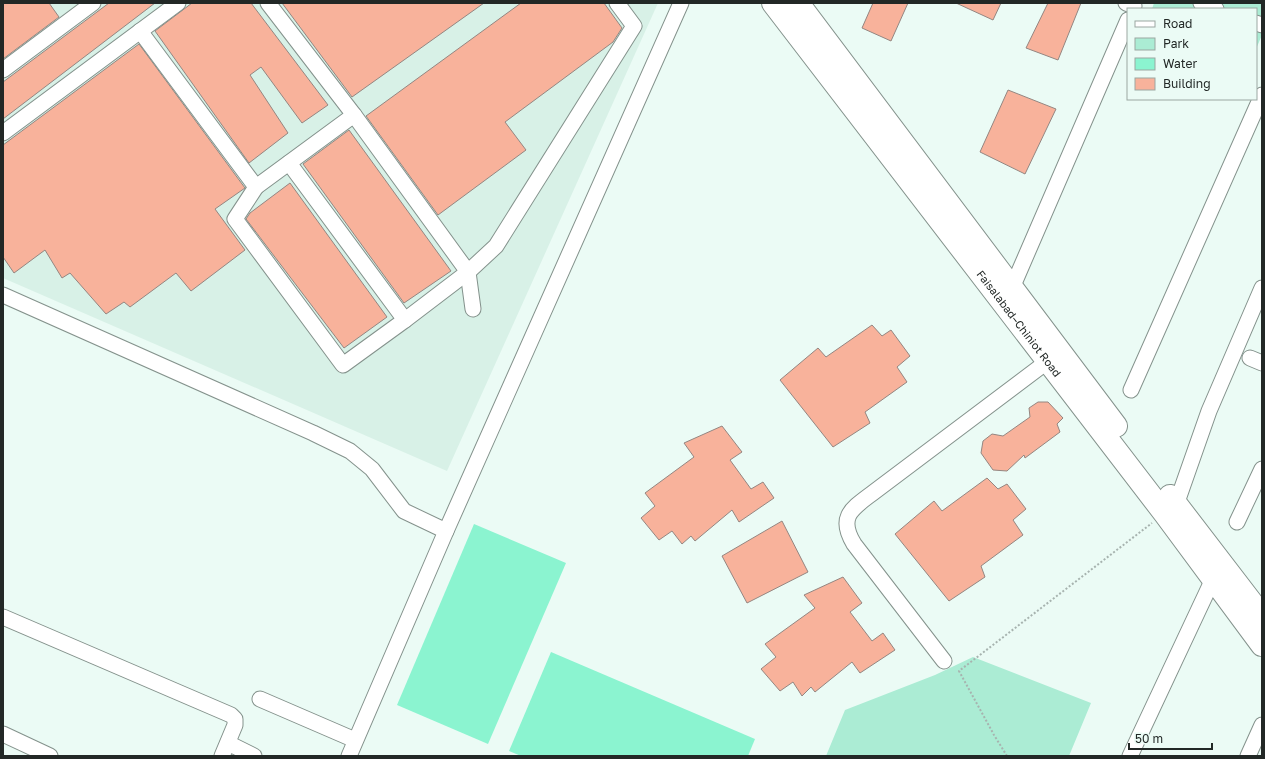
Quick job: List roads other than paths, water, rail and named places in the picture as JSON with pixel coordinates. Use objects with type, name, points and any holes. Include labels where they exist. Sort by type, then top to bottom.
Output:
[{"type":"highway","name":"Faisalabad–Chiniot Road","points":[[773,3],[1048,361],[1170,509],[1221,560],[1262,616]]},
{"type":"highway","name":"Faisalabad–Chiniot Road","points":[[798,3],[1012,288],[1170,509],[1213,579],[1262,645]]},
{"type":"street","points":[[3,70],[93,3]]},
{"type":"street","points":[[3,133],[178,3]]},
{"type":"street","points":[[268,3],[354,115],[468,272],[473,309]]},
{"type":"street","points":[[354,115],[256,187],[235,219],[343,365],[468,272],[496,246],[634,26],[617,3]]},
{"type":"street","points":[[348,756],[446,531],[681,3]]},
{"type":"street","points":[[1012,288],[1127,17]]},
{"type":"street","points":[[140,31],[256,187]]},
{"type":"street","points":[[1131,390],[1262,95]]},
{"type":"street","points":[[289,163],[405,320]]},
{"type":"street","points":[[1170,509],[1208,411],[1262,288]]},
{"type":"street","points":[[3,295],[313,433],[350,451],[372,469],[404,511],[446,531]]},
{"type":"street","points":[[944,661],[854,544],[848,534],[846,521],[850,510],[1048,361]]},
{"type":"street","points":[[1237,522],[1261,474]]},
{"type":"street","points":[[1130,756],[1213,579]]},
{"type":"street","points":[[3,617],[231,715],[235,719],[234,725],[225,750],[254,756]]},
{"type":"street","points":[[260,699],[355,740]]},
{"type":"street","points":[[1248,756],[1262,725]]},
{"type":"street","points":[[3,734],[50,756]]},
{"type":"water","points":[[474,524],[566,563],[488,744],[397,705]]},
{"type":"water","points":[[551,652],[755,739],[748,756],[521,756],[509,751]]}]
